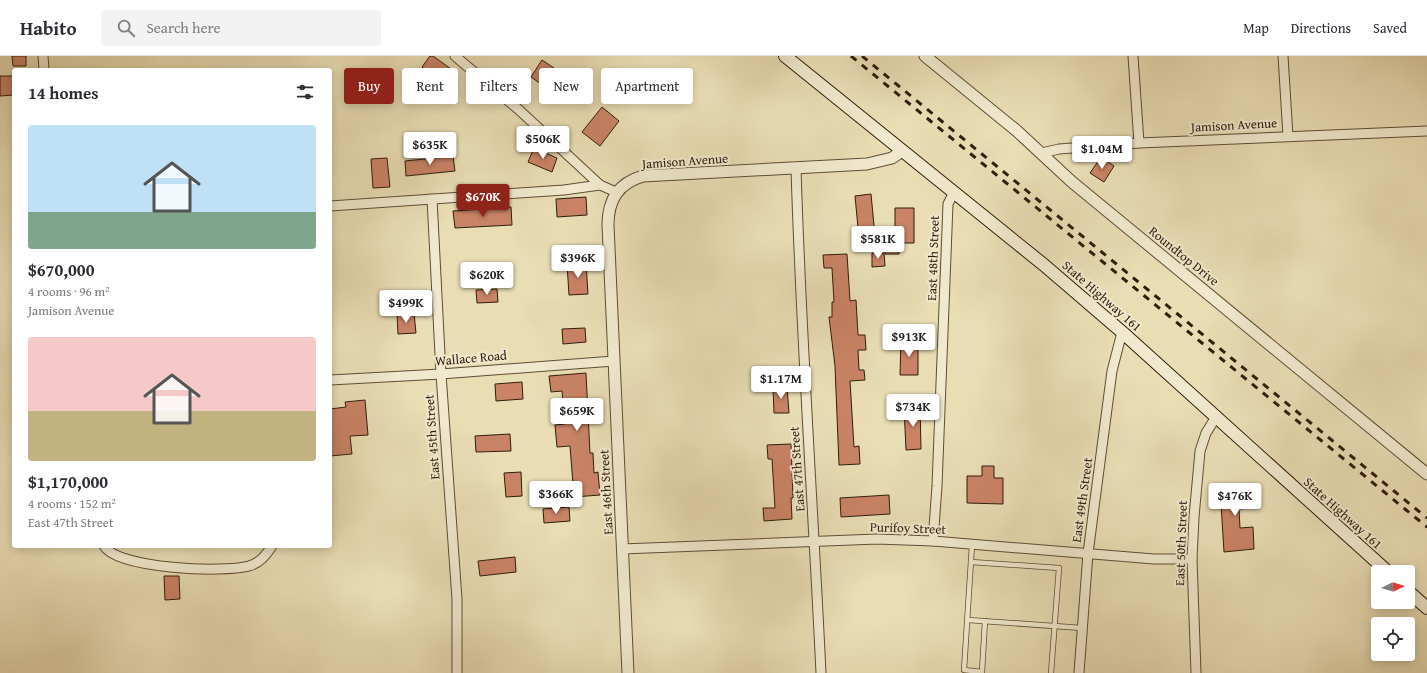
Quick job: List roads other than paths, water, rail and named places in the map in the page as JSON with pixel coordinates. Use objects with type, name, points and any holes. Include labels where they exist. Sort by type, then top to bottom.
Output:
[{"type":"main road","name":"State Highway 161","points":[[785,56],[1044,265],[1122,332],[1380,565]]},
{"type":"main road","points":[[1415,597],[1427,608]]},
{"type":"street","points":[[43,56],[44,68]]},
{"type":"street","points":[[455,56],[518,109],[600,185],[616,192]]},
{"type":"street","name":"Roundtop Drive","points":[[925,56],[1042,153],[1078,187],[1427,474]]},
{"type":"street","points":[[1133,56],[1139,143]]},
{"type":"street","points":[[1284,56],[1288,136]]},
{"type":"street","name":"Jamison Avenue","points":[[1042,153],[1059,149],[1139,143],[1427,130]]},
{"type":"street","name":"Jamison Avenue","points":[[616,192],[633,179],[643,176],[867,164],[892,158],[902,150]]},
{"type":"street","name":"East 47th Street","points":[[796,168],[804,366],[815,541],[821,673]]},
{"type":"street","points":[[332,206],[564,190],[600,185]]},
{"type":"street","name":"East 46th Street","points":[[616,192],[608,213],[628,673]]},
{"type":"street","name":"East 48th Street","points":[[933,541],[948,204],[954,192]]},
{"type":"street","name":"East 45th Street","points":[[432,199],[440,374],[457,599],[457,673]]},
{"type":"street","name":"East 49th Street","points":[[1079,673],[1088,553],[1112,371],[1122,332]]},
{"type":"street","name":"Wallace Road","points":[[332,380],[440,374],[614,361]]},
{"type":"street","name":"East 50th Street","points":[[1196,673],[1192,559],[1198,463],[1206,433],[1216,417]]},
{"type":"street","name":"Purifoy Street","points":[[622,549],[877,539],[933,541],[1154,559],[1192,559]]},
{"type":"street","points":[[106,548],[115,556],[168,567],[224,569],[254,564],[270,548]]},
{"type":"lane","points":[[972,545],[964,670],[982,672],[985,622]]},
{"type":"lane","points":[[971,562],[1059,568],[1051,673]]},
{"type":"lane","points":[[968,620],[1082,628]]},
{"type":"railway","points":[[851,56],[1427,527]]},
{"type":"railway","points":[[862,56],[1427,518]]}]
